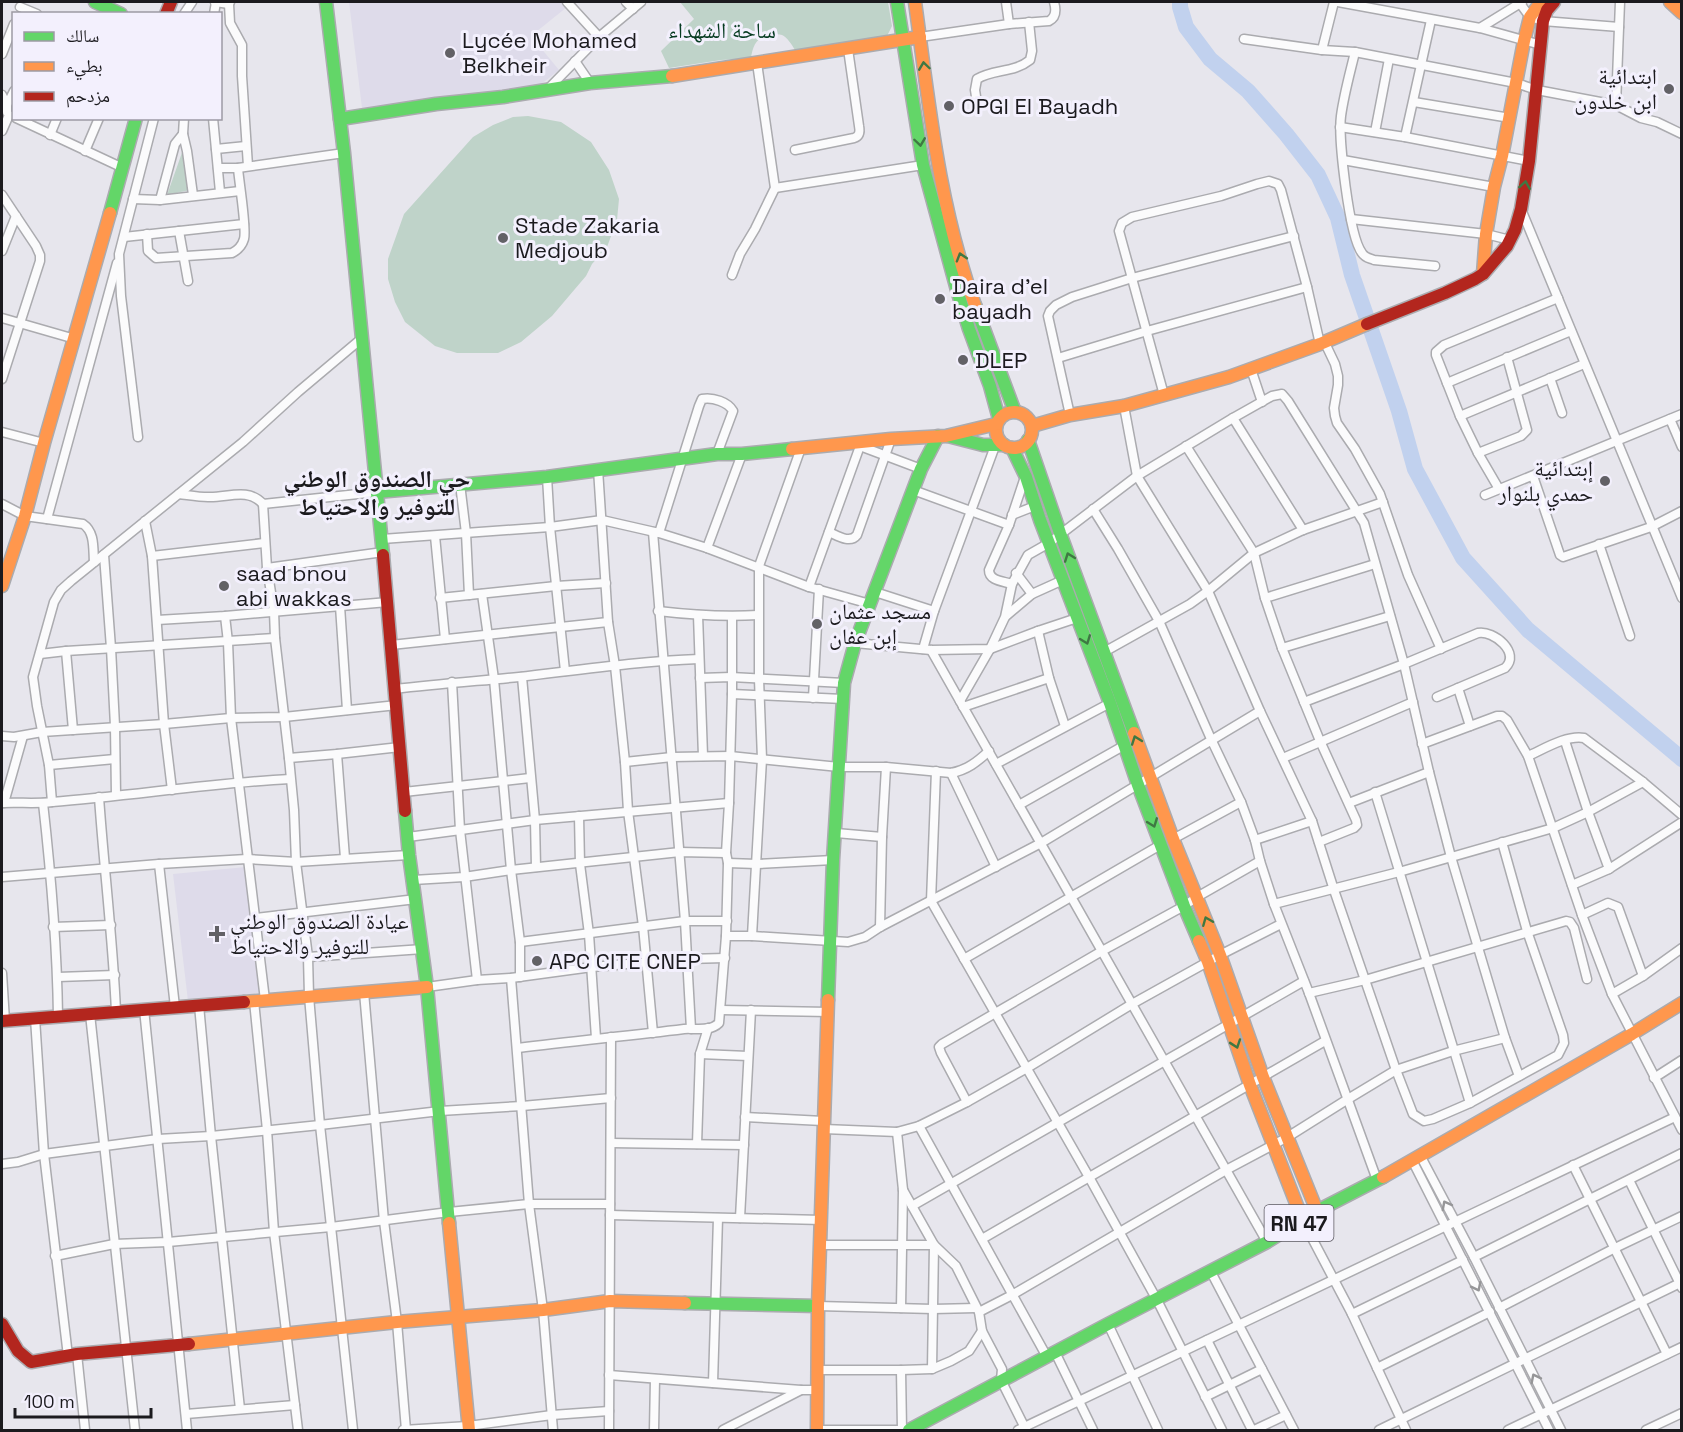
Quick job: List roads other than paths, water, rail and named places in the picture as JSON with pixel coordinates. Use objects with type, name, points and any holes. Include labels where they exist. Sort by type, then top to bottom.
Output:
[{"type":"main road","points":[[95,2],[117,12]]},
{"type":"main road","points":[[326,2],[344,153],[382,539],[409,855],[423,949],[440,1111],[468,1428]]},
{"type":"main road","points":[[897,2],[923,165],[957,290],[998,422],[997,436],[1026,477],[1138,785],[1197,897],[1220,954],[1286,1138],[1317,1211]]},
{"type":"main road","points":[[915,2],[936,153],[949,219],[973,299],[1015,412]]},
{"type":"main road","points":[[1483,274],[1486,234],[1494,187],[1524,41],[1530,17],[1541,2]]},
{"type":"main road","points":[[1032,426],[1070,415],[1124,406],[1229,377],[1325,342],[1446,293],[1483,274],[1507,246],[1515,230],[1521,209],[1529,161],[1543,21],[1547,10],[1554,2]]},
{"type":"main road","points":[[1670,2],[1682,13]]},
{"type":"main road","points":[[340,119],[436,104],[503,98],[590,83],[679,75],[920,37]]},
{"type":"main road","points":[[2,586],[25,516],[135,120]]},
{"type":"main road","points":[[377,492],[547,477],[717,454],[742,454],[942,436],[998,422],[1009,412],[1026,416],[1032,426],[1028,440],[1021,446],[973,443],[942,436]]},
{"type":"main road","points":[[817,1430],[818,1306],[833,860],[844,683],[855,644],[921,469],[942,436]]},
{"type":"main road","points":[[1028,440],[1150,776],[1184,906],[1208,962],[1250,1085],[1303,1221]]},
{"type":"main road","points":[[3,1021],[427,987]]},
{"type":"main road","name":"RN 47","points":[[909,1431],[1001,1380],[1267,1242],[1317,1211],[1377,1180],[1682,1004]]},
{"type":"main road","points":[[2,1324],[26,1361],[34,1362],[72,1355],[397,1322],[543,1310],[610,1300],[818,1306]]},
{"type":"street","points":[[215,2],[230,3],[231,23],[242,45],[248,166]]},
{"type":"street","points":[[567,2],[599,37]]},
{"type":"street","points":[[574,9],[583,2]]},
{"type":"street","points":[[626,2],[633,9]]},
{"type":"street","points":[[546,91],[599,37],[641,2]]},
{"type":"street","points":[[1006,2],[1009,24]]},
{"type":"street","points":[[920,37],[1052,19],[1056,10],[1054,2]]},
{"type":"street","points":[[1322,50],[1341,2],[1480,28],[1541,45]]},
{"type":"street","points":[[1480,28],[1520,2],[1530,17],[1543,21],[1619,27]]},
{"type":"street","points":[[1616,105],[1620,2]]},
{"type":"street","points":[[1405,137],[1431,20]]},
{"type":"street","points":[[977,103],[975,90],[977,79],[987,74],[1016,67],[1030,60],[1032,51],[1029,22]]},
{"type":"street","points":[[222,23],[231,23]]},
{"type":"street","points":[[2,54],[12,29]]},
{"type":"street","points":[[1244,39],[1322,50],[1355,52],[1516,82],[1537,90],[1616,105],[1641,118],[1657,122],[1682,134]]},
{"type":"street","points":[[795,150],[858,136],[860,131],[848,49]]},
{"type":"street","points":[[1355,52],[1340,127],[1351,219],[1361,251],[1367,258],[1435,266]]},
{"type":"street","points":[[1374,132],[1389,58]]},
{"type":"street","points":[[575,61],[590,83]]},
{"type":"street","points":[[732,275],[740,254],[775,188],[757,63]]},
{"type":"street","points":[[2,95],[9,113],[2,131]]},
{"type":"street","points":[[1414,102],[1509,118]]},
{"type":"street","points":[[22,120],[123,168]]},
{"type":"street","points":[[50,135],[56,120]]},
{"type":"street","points":[[86,151],[98,120]]},
{"type":"street","points":[[47,519],[153,120]]},
{"type":"street","points":[[182,120],[193,195]]},
{"type":"street","points":[[213,120],[220,192]]},
{"type":"street","points":[[1340,127],[1529,161]]},
{"type":"street","points":[[160,200],[175,144],[183,134]]},
{"type":"street","points":[[216,149],[246,146]]},
{"type":"street","points":[[218,168],[238,168],[344,153]]},
{"type":"street","points":[[1343,160],[1494,187]]},
{"type":"street","points":[[775,188],[923,165]]},
{"type":"street","points":[[147,234],[148,250],[156,258],[232,253],[237,250],[245,237],[238,168]]},
{"type":"street","points":[[1164,395],[1119,231],[1122,223],[1257,184],[1269,181],[1278,184],[1307,287],[1338,376],[1335,416],[1380,494],[1408,575],[1441,649]]},
{"type":"street","points":[[133,199],[160,200],[240,191]]},
{"type":"street","points":[[2,195],[40,255],[2,379]]},
{"type":"street","points":[[1521,209],[1682,598]]},
{"type":"street","points":[[2,251],[16,216]]},
{"type":"street","points":[[1351,219],[1486,234],[1510,240]]},
{"type":"street","points":[[124,237],[244,224]]},
{"type":"street","points":[[179,231],[188,281]]},
{"type":"street","points":[[1070,415],[1048,316],[1051,309],[1063,301],[1132,278],[1294,236]]},
{"type":"street","points":[[119,254],[121,296],[138,437]]},
{"type":"street","points":[[1058,358],[1307,287]]},
{"type":"street","points":[[1499,489],[1460,416],[1436,352],[1441,347],[1558,298]]},
{"type":"street","points":[[2,318],[75,339]]},
{"type":"street","points":[[1447,383],[1571,332]]},
{"type":"street","points":[[58,1016],[48,803],[49,765],[33,677],[54,602],[67,585],[243,442],[361,339]]},
{"type":"street","points":[[1478,453],[1521,436],[1527,429],[1507,357]]},
{"type":"street","points":[[1460,416],[1584,364]]},
{"type":"street","points":[[1251,369],[1262,402]]},
{"type":"street","points":[[1550,378],[1562,412]]},
{"type":"street","points":[[962,704],[1005,617],[1016,573],[1028,555],[1049,543],[1137,476],[1262,402],[1277,395],[1285,396],[1364,523],[1404,664],[1451,857],[1477,948],[1519,1076]]},
{"type":"street","points":[[691,1029],[680,852],[658,611],[656,532],[699,406],[702,399],[706,398],[729,405],[733,411],[717,454]]},
{"type":"street","points":[[1124,406],[1137,476],[1208,591],[1260,711],[1312,821],[1396,1071],[1413,1114],[1424,1121],[1470,1103],[1558,1055],[1564,1043],[1527,932],[1502,842]]},
{"type":"street","points":[[1485,495],[1682,414]]},
{"type":"street","points":[[1233,418],[1303,530]]},
{"type":"street","points":[[1670,418],[1682,447]]},
{"type":"street","points":[[2,432],[44,443]]},
{"type":"street","points":[[829,532],[850,540],[857,535],[891,439]]},
{"type":"street","points":[[809,587],[860,444],[921,469]]},
{"type":"street","points":[[1004,446],[972,511],[934,611],[927,649],[989,751],[1267,1242]]},
{"type":"street","points":[[1186,446],[1254,553],[1265,598],[1282,648],[1357,823],[1356,827],[1319,842]]},
{"type":"street","points":[[752,936],[762,759],[759,567],[801,448]]},
{"type":"street","points":[[707,548],[742,454]]},
{"type":"street","points":[[598,469],[608,622],[615,666],[628,811],[643,926],[653,1033]]},
{"type":"street","points":[[1533,476],[1561,556],[1568,556],[1651,527],[1682,511]]},
{"type":"street","points":[[547,477],[565,671]]},
{"type":"street","points":[[1012,584],[992,578],[989,574],[1026,477]]},
{"type":"street","points":[[460,484],[466,533],[469,595]]},
{"type":"street","points":[[913,490],[1009,525]]},
{"type":"street","points":[[263,504],[377,492]]},
{"type":"street","points":[[179,495],[209,497],[251,495],[263,504],[264,543],[274,612],[294,810],[296,862],[308,957],[320,1125],[353,1431]]},
{"type":"street","points":[[1104,652],[1190,604],[1254,553],[1303,530],[1383,502]]},
{"type":"street","points":[[2,504],[25,516],[77,523],[87,527],[93,538],[94,562]]},
{"type":"street","points":[[1012,515],[1035,506]]},
{"type":"street","points":[[1093,509],[1159,621],[1241,802],[1281,924],[1309,993],[1377,1180]]},
{"type":"street","points":[[382,539],[550,527],[602,520],[656,532],[707,548],[809,587],[870,604]]},
{"type":"street","points":[[145,521],[152,556],[164,724],[172,790]]},
{"type":"street","points":[[435,536],[445,639]]},
{"type":"street","points":[[152,556],[264,543]]},
{"type":"street","points":[[1599,544],[1630,636]]},
{"type":"street","points":[[267,568],[383,552]]},
{"type":"street","points":[[104,555],[115,726],[116,795]]},
{"type":"street","points":[[1265,598],[1376,564]]},
{"type":"street","points":[[1016,573],[1032,594]]},
{"type":"street","points":[[1005,617],[1032,594],[1063,580]]},
{"type":"street","points":[[440,598],[606,583]]},
{"type":"street","points":[[813,698],[819,590]]},
{"type":"street","points":[[875,591],[934,611]]},
{"type":"street","points":[[482,594],[494,679],[502,782],[520,942],[516,977],[518,1048],[529,1204],[543,1310],[553,1431]]},
{"type":"street","points":[[157,620],[388,602]]},
{"type":"street","points":[[340,606],[347,710]]},
{"type":"street","points":[[658,611],[732,617],[758,615]]},
{"type":"street","points":[[698,615],[704,756]]},
{"type":"street","points":[[225,616],[231,718],[256,918],[274,1232],[298,1431]]},
{"type":"street","points":[[1282,648],[1390,616]]},
{"type":"street","points":[[518,1048],[596,1038],[712,1028],[718,1023],[727,921],[728,863],[726,853],[732,694],[732,617]]},
{"type":"street","points":[[855,644],[927,649],[990,649],[1077,618]]},
{"type":"street","points":[[391,645],[608,622]]},
{"type":"street","points":[[1038,631],[1048,678],[1065,726]]},
{"type":"street","points":[[1304,702],[1478,633],[1485,632],[1500,640],[1510,655],[1510,661],[1505,668],[1437,697]]},
{"type":"street","points":[[40,654],[275,638]]},
{"type":"street","points":[[66,651],[73,730]]},
{"type":"street","points":[[395,689],[663,660],[699,659]]},
{"type":"street","points":[[522,676],[535,820],[536,867]]},
{"type":"street","points":[[700,678],[732,677],[844,683]]},
{"type":"street","points":[[962,704],[1048,678]]},
{"type":"street","points":[[452,682],[460,830],[477,980]]},
{"type":"street","points":[[1458,688],[1470,726]]},
{"type":"street","points":[[732,694],[843,699]]},
{"type":"street","points":[[1282,758],[1413,702]]},
{"type":"street","points":[[996,764],[1110,703]]},
{"type":"street","points":[[2,736],[231,718],[284,717],[397,705]]},
{"type":"street","points":[[726,936],[848,942],[865,937],[1041,843],[1260,711]]},
{"type":"street","points":[[1422,744],[1497,716],[1502,716],[1507,720],[1527,756],[1612,994],[1682,1130]]},
{"type":"street","points":[[23,736],[3,803],[48,803],[239,781],[290,779]]},
{"type":"street","points":[[1527,756],[1579,737],[1590,741],[1682,815]]},
{"type":"street","points":[[1565,741],[1609,868]]},
{"type":"street","points":[[1019,805],[1125,745]]},
{"type":"street","points":[[289,758],[400,747]]},
{"type":"street","points":[[625,762],[672,757],[730,756],[839,766],[951,772],[968,768],[989,751]]},
{"type":"street","points":[[337,754],[345,858]]},
{"type":"street","points":[[49,765],[115,759]]},
{"type":"street","points":[[880,927],[886,767]]},
{"type":"street","points":[[936,771],[931,901],[1028,1068],[1157,1300],[1222,1431]]},
{"type":"street","points":[[951,772],[996,867]]},
{"type":"street","points":[[1349,803],[1429,772]]},
{"type":"street","points":[[404,792],[530,778]]},
{"type":"street","points":[[1274,904],[1334,890],[1553,828],[1643,782]]},
{"type":"street","points":[[1375,792],[1470,1103]]},
{"type":"street","points":[[99,797],[115,975],[116,1012]]},
{"type":"street","points":[[408,837],[535,820],[729,802]]},
{"type":"street","points":[[964,959],[1241,802]]},
{"type":"street","points":[[579,816],[580,864],[589,934],[596,1038]]},
{"type":"street","points":[[1255,840],[1312,821]]},
{"type":"street","points":[[1572,885],[1609,868],[1682,822]]},
{"type":"street","points":[[836,833],[882,837]]},
{"type":"street","points":[[413,880],[464,877],[680,852],[726,853]]},
{"type":"street","points":[[2,877],[159,864],[247,860],[296,862],[409,855]]},
{"type":"street","points":[[728,863],[757,864],[833,860]]},
{"type":"street","points":[[967,1102],[939,1047],[947,1040],[1260,861]]},
{"type":"street","points":[[159,864],[175,1007]]},
{"type":"street","points":[[256,918],[416,899]]},
{"type":"street","points":[[1582,915],[1608,903],[1618,907],[1643,976]]},
{"type":"street","points":[[520,942],[685,921],[727,921]]},
{"type":"street","points":[[1309,993],[1365,980],[1563,921],[1570,922],[1574,928],[1587,978]]},
{"type":"street","points":[[745,1117],[897,1132],[919,1126],[1028,1068],[1132,1004],[1220,954],[1281,924]]},
{"type":"street","points":[[53,927],[111,925]]},
{"type":"street","points":[[1612,994],[1643,976],[1682,948]]},
{"type":"street","points":[[308,957],[423,949]]},
{"type":"street","points":[[427,987],[592,967],[724,958]]},
{"type":"street","points":[[2,973],[3,1021]]},
{"type":"street","points":[[57,977],[115,975]]},
{"type":"street","points":[[912,1206],[1304,981]]},
{"type":"street","points":[[364,992],[384,1221],[397,1322],[405,1430],[468,1428],[552,1415],[609,1411]]},
{"type":"street","points":[[199,1005],[240,1409]]},
{"type":"street","points":[[144,1009],[187,1431]]},
{"type":"street","points":[[720,1010],[829,1012]]},
{"type":"street","points":[[740,1218],[751,1010]]},
{"type":"street","points":[[90,1014],[135,1431]]},
{"type":"street","points":[[35,1018],[44,1154],[55,1256],[85,1431]]},
{"type":"street","points":[[697,1144],[700,1054],[708,1028]]},
{"type":"street","points":[[609,1431],[612,1037]]},
{"type":"street","points":[[818,1306],[978,1310],[1012,1295],[1226,1170],[1286,1138],[1396,1071],[1453,1051],[1505,1038]]},
{"type":"street","points":[[982,1239],[1325,1041]]},
{"type":"street","points":[[700,1054],[748,1056]]},
{"type":"street","points":[[1654,1078],[1682,1060]]},
{"type":"street","points":[[2,1164],[44,1154],[158,1139],[211,1136],[440,1111],[611,1098]]},
{"type":"street","points":[[903,1190],[934,1245],[956,1266],[978,1310],[982,1331],[1002,1369],[1001,1380],[1023,1429],[1078,1400],[1133,1376],[1675,1117]]},
{"type":"street","points":[[919,1126],[1012,1295],[1078,1400],[1093,1431]]},
{"type":"street","points":[[897,1132],[903,1190],[901,1308]]},
{"type":"street","points":[[611,1143],[744,1145]]},
{"type":"street","points":[[1474,1257],[1682,1153]]},
{"type":"street","points":[[1416,1157],[1456,1222],[1561,1431]]},
{"type":"street","points":[[1416,1157],[1445,1227],[1549,1431]]},
{"type":"street","points":[[1573,1165],[1667,1353]]},
{"type":"street","points":[[1379,1431],[1524,1358],[1681,1284],[1629,1180]]},
{"type":"street","points":[[55,1256],[114,1244],[221,1238],[529,1204],[610,1204]]},
{"type":"street","points":[[610,1215],[822,1220]]},
{"type":"street","points":[[1499,1308],[1682,1216]]},
{"type":"street","points":[[713,1383],[718,1218]]},
{"type":"street","points":[[1303,1221],[1352,1314],[1406,1431]]},
{"type":"street","points":[[820,1245],[934,1245]]},
{"type":"street","points":[[932,1369],[934,1245]]},
{"type":"street","points":[[1352,1314],[1463,1260]]},
{"type":"street","points":[[1211,1272],[1294,1431]]},
{"type":"street","points":[[1377,1368],[1490,1312]]},
{"type":"street","points":[[1108,1324],[1158,1431]]},
{"type":"street","points":[[817,1370],[932,1369],[969,1351],[982,1331]]},
{"type":"street","points":[[1207,1340],[1253,1431],[1286,1415]]},
{"type":"street","points":[[1508,1431],[1682,1347]]},
{"type":"street","points":[[1205,1397],[1262,1369]]},
{"type":"street","points":[[817,1430],[902,1430],[902,1370]]},
{"type":"street","points":[[609,1375],[816,1390]]},
{"type":"street","points":[[654,1431],[655,1379]]},
{"type":"street","points":[[723,1431],[801,1390]]},
{"type":"street","points":[[186,1414],[295,1405]]},
{"type":"street","points":[[1646,1431],[1682,1413]]},
{"type":"waterway","points":[[1180,2],[1186,27],[1210,59],[1248,91],[1318,175],[1338,218],[1352,275],[1399,411],[1415,469],[1463,558],[1528,630],[1682,759]]},
{"type":"place","name":"Lycée Mohamed Belkheir","points":[[450,53]]},
{"type":"place","name":"ابتدائية ابن خلدون","points":[[1669,89]]},
{"type":"place","name":"OPGI El Bayadh","points":[[949,106]]},
{"type":"place","name":"Stade Zakaria Medjoub","points":[[503,238]]},
{"type":"place","name":"Daira d'el bayadh","points":[[940,299]]},
{"type":"place","name":"DLEP","points":[[963,360]]},
{"type":"place","name":"إبتدائية حمدي بلنوار","points":[[1605,481]]},
{"type":"place","name":"saad bnou abi wakkas","points":[[224,586]]},
{"type":"place","name":"مسجد عثمان إبن عفان","points":[[817,624]]},
{"type":"place","name":"عيادة الصندوق الوطني للتوفير والاحتياط","points":[[217,934]]},
{"type":"place","name":"APC CITE CNEP","points":[[537,961]]},
{"type":"district","name":"حي الصندوق الوطني للتوفير والاحتياط","points":[[377,492]]},
{"type":"park label","name":"ساحة الشهداء","points":[[722,30]]}]
